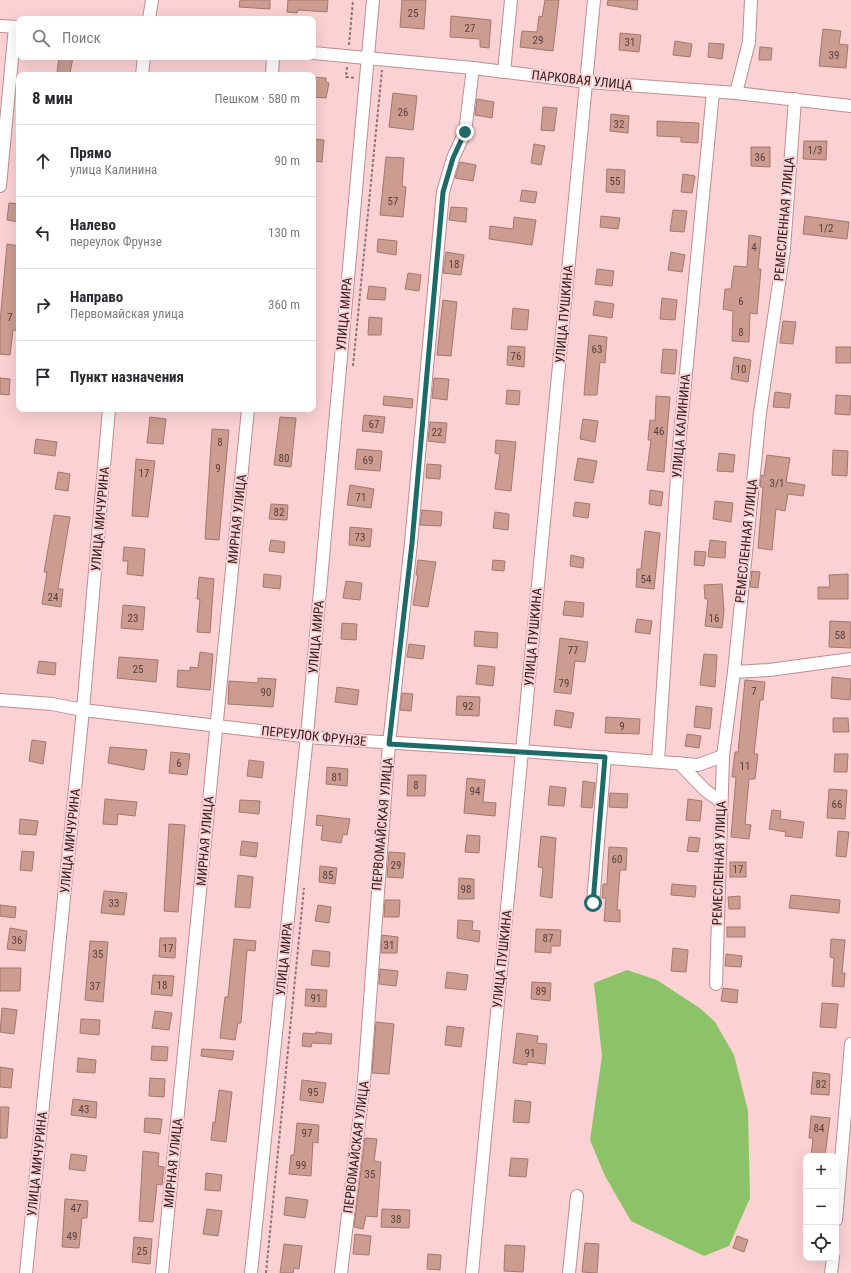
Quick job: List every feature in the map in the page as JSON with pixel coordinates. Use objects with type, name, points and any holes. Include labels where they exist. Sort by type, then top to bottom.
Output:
[{"type":"street","name":"УЛИЦА МИРА","points":[[251,1273],[307,736],[373,0]]},
{"type":"street","points":[[504,72],[511,0]]},
{"type":"street","name":"УЛИЦА ПУШКИНА","points":[[472,1273],[594,0]]},
{"type":"street","points":[[736,94],[749,42],[752,0]]},
{"type":"street","points":[[0,26],[16,27]]},
{"type":"street","points":[[0,186],[16,36]]},
{"type":"street","name":"ПАРКОВАЯ УЛИЦА","points":[[316,53],[472,68],[587,82],[795,99],[851,106]]},
{"type":"street","points":[[142,72],[144,60]]},
{"type":"street","points":[[272,72],[273,60]]},
{"type":"street","name":"ПЕРВОМАЙСКАЯ УЛИЦА","points":[[341,1273],[364,1081],[389,744],[412,543],[443,192],[453,158],[465,132],[472,68]]},
{"type":"street","name":"УЛИЦА КАЛИНИНА","points":[[658,761],[679,446],[713,92]]},
{"type":"street","name":"РЕМЕСЛЕННАЯ УЛИЦА","points":[[716,984],[723,756],[734,672],[760,413],[784,249],[795,99]]},
{"type":"street","name":"УЛИЦА МИЧУРИНА","points":[[26,1273],[83,710],[110,412]]},
{"type":"street","name":"МИРНАЯ УЛИЦА","points":[[162,1273],[248,412]]},
{"type":"street","points":[[734,672],[768,670],[851,659]]},
{"type":"street","name":"ПЕРЕУЛОК ФРУНЗЕ","points":[[0,700],[52,704],[83,710],[216,726],[389,744],[522,751],[698,765],[723,756]]},
{"type":"street","points":[[593,903],[605,757]]},
{"type":"street","points":[[679,763],[705,790],[721,802]]},
{"type":"street","points":[[839,1189],[851,1044]]},
{"type":"street","points":[[569,1273],[577,1196]]},
{"type":"street","points":[[831,1273],[832,1261]]},
{"type":"path","points":[[348,57],[353,0]]},
{"type":"green space","points":[[627,970],[657,980],[701,1009],[715,1022],[734,1055],[748,1111],[750,1198],[729,1246],[704,1256],[631,1221],[605,1176],[590,1140],[602,1056],[594,983]]},
{"type":"building","points":[[240,0],[270,0],[270,9],[239,7]]},
{"type":"building","points":[[288,0],[328,0],[327,12],[298,10],[297,13],[287,12]]},
{"type":"building","points":[[402,0],[426,0],[424,29],[400,27]]},
{"type":"building","points":[[545,0],[559,0],[553,51],[520,47],[522,31],[537,32],[539,16],[542,17]]},
{"type":"building","points":[[608,0],[638,0],[637,10],[607,5]]},
{"type":"building","points":[[451,16],[491,20],[489,48],[480,47],[480,39],[450,37]]},
{"type":"building","points":[[823,29],[841,31],[839,44],[848,45],[846,68],[819,66]]},
{"type":"building","points":[[620,33],[641,35],[639,52],[619,50]]},
{"type":"building","points":[[675,41],[692,44],[690,57],[673,55]]},
{"type":"building","points":[[709,43],[724,44],[722,59],[708,57]]},
{"type":"building","points":[[760,47],[772,48],[771,60],[759,60]]},
{"type":"building","points":[[59,60],[72,60],[70,72],[57,72]]},
{"type":"building","points":[[316,77],[326,78],[326,82],[329,83],[326,98],[316,97]]},
{"type":"building","points":[[393,93],[417,96],[413,130],[389,127]]},
{"type":"building","points":[[477,99],[494,102],[492,118],[475,115]]},
{"type":"building","points":[[543,107],[557,108],[554,131],[541,130]]},
{"type":"building","points":[[611,114],[629,116],[628,133],[610,131]]},
{"type":"building","points":[[657,121],[699,123],[698,143],[681,142],[681,137],[657,136]]},
{"type":"building","points":[[316,139],[324,140],[322,162],[316,161]]},
{"type":"building","points":[[804,141],[827,141],[826,160],[803,159]]},
{"type":"building","points":[[534,144],[545,146],[541,165],[531,163]]},
{"type":"building","points":[[751,147],[770,147],[770,167],[751,166]]},
{"type":"building","points":[[386,157],[404,158],[402,186],[406,187],[403,217],[380,215]]},
{"type":"building","points":[[460,162],[476,165],[473,181],[455,178]]},
{"type":"building","points":[[607,169],[625,170],[624,193],[606,192]]},
{"type":"building","points":[[683,174],[695,176],[692,193],[681,192]]},
{"type":"building","points":[[522,190],[537,192],[535,203],[520,201]]},
{"type":"building","points":[[9,203],[16,204],[16,222],[7,220]]},
{"type":"building","points":[[451,207],[467,208],[466,222],[449,220]]},
{"type":"building","points":[[673,210],[687,211],[684,232],[670,231]]},
{"type":"building","points":[[601,216],[620,218],[618,229],[600,227]]},
{"type":"building","points":[[805,216],[849,222],[847,239],[803,234]]},
{"type":"building","points":[[514,217],[536,220],[532,245],[489,239],[490,226],[513,229]]},
{"type":"building","points":[[749,235],[761,237],[758,269],[761,269],[757,314],[750,313],[749,342],[732,341],[733,311],[723,309],[725,289],[731,289],[734,266],[747,267]]},
{"type":"building","points":[[378,239],[397,241],[396,255],[377,252]]},
{"type":"building","points":[[7,244],[16,246],[16,330],[13,330],[10,355],[0,354],[0,322]]},
{"type":"building","points":[[446,252],[464,255],[461,275],[443,273]]},
{"type":"building","points":[[671,252],[685,255],[682,272],[668,270]]},
{"type":"building","points":[[597,269],[614,271],[612,286],[595,284]]},
{"type":"building","points":[[408,273],[421,275],[419,291],[405,289]]},
{"type":"building","points":[[369,286],[386,288],[385,300],[367,299]]},
{"type":"building","points":[[662,298],[677,300],[675,320],[660,319]]},
{"type":"building","points":[[443,300],[457,302],[451,356],[437,355]]},
{"type":"building","points":[[595,301],[614,304],[612,318],[593,315]]},
{"type":"building","points":[[513,308],[529,310],[527,330],[511,329]]},
{"type":"building","points":[[369,317],[382,318],[381,335],[368,335]]},
{"type":"building","points":[[783,321],[796,322],[793,344],[780,343]]},
{"type":"building","points":[[589,335],[607,337],[605,363],[600,362],[597,395],[584,395]]},
{"type":"building","points":[[508,346],[525,347],[524,367],[507,365]]},
{"type":"building","points":[[836,347],[851,347],[851,363],[836,363]]},
{"type":"building","points":[[663,349],[677,350],[675,374],[661,373]]},
{"type":"building","points":[[734,357],[751,360],[748,382],[731,379]]},
{"type":"building","points":[[0,378],[10,379],[9,395],[0,394]]},
{"type":"building","points":[[434,378],[449,379],[447,400],[432,398]]},
{"type":"building","points":[[507,390],[520,391],[519,405],[506,404]]},
{"type":"building","points":[[775,392],[791,394],[789,408],[773,407]]},
{"type":"building","points":[[836,395],[851,396],[850,415],[835,414]]},
{"type":"building","points":[[384,396],[413,399],[412,408],[383,405]]},
{"type":"building","points":[[656,396],[670,397],[664,472],[647,470],[651,440],[648,440],[650,420],[655,421]]},
{"type":"building","points":[[364,415],[385,417],[383,433],[362,431]]},
{"type":"building","points":[[150,417],[166,419],[163,444],[147,443]]},
{"type":"building","points":[[280,417],[296,418],[291,467],[274,465]]},
{"type":"building","points":[[583,419],[598,421],[595,442],[580,439]]},
{"type":"building","points":[[430,422],[447,423],[445,443],[428,441]]},
{"type":"building","points":[[212,429],[229,430],[219,540],[205,539]]},
{"type":"building","points":[[36,439],[57,442],[55,456],[34,453]]},
{"type":"building","points":[[496,440],[516,442],[511,491],[495,489],[500,454],[495,453]]},
{"type":"building","points":[[357,449],[382,451],[380,471],[355,469]]},
{"type":"building","points":[[833,450],[848,451],[847,476],[832,475]]},
{"type":"building","points":[[719,453],[735,455],[733,472],[717,471]]},
{"type":"building","points":[[767,455],[790,458],[786,482],[805,485],[803,496],[788,494],[785,511],[776,509],[772,550],[758,548],[763,487],[760,487],[761,475],[764,476]]},
{"type":"building","points":[[578,458],[597,461],[593,483],[574,480]]},
{"type":"building","points":[[136,459],[155,461],[148,517],[132,516]]},
{"type":"building","points":[[427,464],[441,465],[440,479],[426,478]]},
{"type":"building","points":[[58,472],[70,474],[68,491],[55,489]]},
{"type":"building","points":[[350,485],[374,489],[371,508],[347,505]]},
{"type":"building","points":[[650,490],[663,492],[661,506],[649,504]]},
{"type":"building","points":[[715,501],[733,503],[731,522],[713,519]]},
{"type":"building","points":[[575,502],[590,504],[588,518],[573,516]]},
{"type":"building","points":[[271,504],[288,505],[287,520],[269,519]]},
{"type":"building","points":[[422,510],[442,512],[441,526],[420,525]]},
{"type":"building","points":[[495,512],[509,514],[508,530],[493,528]]},
{"type":"building","points":[[54,515],[70,517],[58,589],[63,589],[61,607],[42,604],[47,572],[44,572]]},
{"type":"building","points":[[350,527],[372,529],[370,547],[349,545]]},
{"type":"building","points":[[645,531],[660,533],[654,589],[636,587],[637,569],[641,569]]},
{"type":"building","points":[[271,540],[285,542],[284,553],[269,551]]},
{"type":"building","points":[[710,540],[726,542],[725,558],[708,557]]},
{"type":"building","points":[[124,547],[145,549],[143,576],[127,574],[128,561],[123,561]]},
{"type":"building","points":[[695,551],[706,552],[704,566],[694,565]]},
{"type":"building","points":[[571,555],[584,558],[583,568],[570,566]]},
{"type":"building","points":[[418,560],[436,562],[428,607],[413,605],[418,575],[416,575]]},
{"type":"building","points":[[493,560],[505,561],[504,571],[492,570]]},
{"type":"building","points":[[752,571],[760,572],[758,588],[750,587]]},
{"type":"building","points":[[264,574],[281,576],[280,589],[263,587]]},
{"type":"building","points":[[848,574],[848,599],[818,599],[818,587],[830,587],[829,575]]},
{"type":"building","points":[[199,577],[214,579],[210,633],[197,632],[200,599],[197,599]]},
{"type":"building","points":[[346,581],[362,583],[360,600],[343,598]]},
{"type":"building","points":[[722,584],[724,611],[722,628],[705,626],[708,599],[705,599],[704,585]]},
{"type":"building","points":[[565,601],[584,603],[583,617],[563,615]]},
{"type":"building","points":[[123,605],[145,607],[143,630],[121,628]]},
{"type":"building","points":[[637,619],[652,621],[650,634],[635,632]]},
{"type":"building","points":[[830,621],[851,622],[851,648],[829,647]]},
{"type":"building","points":[[342,623],[357,624],[356,640],[341,639]]},
{"type":"building","points":[[475,631],[498,633],[497,648],[474,646]]},
{"type":"building","points":[[560,638],[588,642],[585,662],[575,661],[571,694],[554,692]]},
{"type":"building","points":[[409,644],[425,646],[423,659],[407,657]]},
{"type":"building","points":[[200,652],[213,654],[210,690],[177,687],[178,670],[190,671],[190,667],[198,668]]},
{"type":"building","points":[[704,654],[717,655],[715,687],[700,685]]},
{"type":"building","points":[[119,657],[158,660],[156,682],[117,678]]},
{"type":"building","points":[[39,661],[56,663],[55,675],[37,673]]},
{"type":"building","points":[[478,665],[495,667],[493,686],[476,684]]},
{"type":"building","points":[[832,677],[851,679],[850,700],[831,698]]},
{"type":"building","points":[[258,678],[276,679],[273,707],[228,704],[229,681],[258,683]]},
{"type":"building","points":[[745,680],[765,682],[763,700],[760,700],[754,754],[758,754],[755,779],[749,779],[745,824],[751,825],[749,839],[731,837],[736,777],[732,777],[735,752],[738,752]]},
{"type":"building","points":[[337,687],[359,690],[357,705],[335,702]]},
{"type":"building","points":[[402,693],[413,694],[411,711],[400,710]]},
{"type":"building","points":[[457,696],[480,697],[479,716],[456,715]]},
{"type":"building","points":[[696,706],[712,708],[710,729],[694,727]]},
{"type":"building","points":[[556,710],[574,713],[571,728],[554,725]]},
{"type":"building","points":[[606,717],[640,719],[639,734],[605,733]]},
{"type":"building","points":[[833,718],[848,718],[849,732],[833,732]]},
{"type":"building","points":[[687,734],[701,736],[699,748],[685,746]]},
{"type":"building","points":[[32,740],[46,742],[43,764],[29,761]]},
{"type":"building","points":[[110,747],[147,750],[144,770],[108,763]]},
{"type":"building","points":[[171,752],[190,754],[187,775],[169,773]]},
{"type":"building","points":[[835,754],[848,754],[847,772],[834,772]]},
{"type":"building","points":[[249,760],[264,762],[262,778],[247,776]]},
{"type":"building","points":[[327,767],[348,769],[347,786],[326,784]]},
{"type":"building","points":[[408,775],[426,775],[425,796],[407,796]]},
{"type":"building","points":[[467,778],[485,780],[483,802],[496,803],[495,816],[464,813]]},
{"type":"building","points":[[583,781],[595,783],[592,808],[581,807]]},
{"type":"building","points":[[550,786],[566,788],[564,806],[548,805]]},
{"type":"building","points":[[829,789],[847,790],[845,819],[827,818]]},
{"type":"building","points":[[610,793],[628,794],[627,808],[609,807]]},
{"type":"building","points":[[105,799],[137,802],[135,816],[118,814],[117,825],[103,824]]},
{"type":"building","points":[[688,799],[702,801],[700,821],[686,820]]},
{"type":"building","points":[[240,800],[260,801],[259,814],[239,812]]},
{"type":"building","points":[[772,810],[781,811],[780,819],[804,822],[802,838],[785,836],[786,832],[769,829]]},
{"type":"building","points":[[317,815],[350,819],[347,835],[343,834],[341,843],[321,840],[323,826],[316,825]]},
{"type":"building","points":[[20,819],[38,821],[36,835],[19,834]]},
{"type":"building","points":[[169,824],[185,825],[178,912],[164,911]]},
{"type":"building","points":[[838,831],[849,832],[846,857],[836,856]]},
{"type":"building","points":[[467,835],[480,836],[479,853],[465,852]]},
{"type":"building","points":[[541,836],[556,838],[552,898],[540,896],[543,868],[538,867]]},
{"type":"building","points":[[689,837],[700,838],[698,852],[687,851]]},
{"type":"building","points":[[242,841],[258,843],[256,857],[240,855]]},
{"type":"building","points":[[609,847],[627,848],[626,870],[620,870],[617,910],[620,910],[620,922],[604,921],[606,898],[602,898],[603,884],[607,884]]},
{"type":"building","points":[[22,851],[34,852],[32,871],[20,870]]},
{"type":"building","points":[[389,852],[405,853],[403,878],[387,877]]},
{"type":"building","points":[[730,862],[746,862],[746,877],[730,877]]},
{"type":"building","points":[[320,866],[337,868],[335,884],[319,882]]},
{"type":"building","points":[[238,875],[253,877],[250,908],[235,907]]},
{"type":"building","points":[[459,878],[474,879],[474,899],[458,899]]},
{"type":"building","points":[[672,884],[696,886],[695,897],[671,895]]},
{"type":"building","points":[[104,891],[127,893],[124,915],[101,913]]},
{"type":"building","points":[[791,895],[840,900],[839,913],[789,908]]},
{"type":"building","points":[[740,896],[740,909],[729,909],[728,897]]},
{"type":"building","points":[[385,900],[400,900],[399,917],[384,917]]},
{"type":"building","points":[[0,905],[16,907],[15,918],[0,916]]},
{"type":"building","points":[[318,905],[331,907],[329,923],[315,921]]},
{"type":"building","points":[[458,920],[473,921],[472,930],[480,931],[479,942],[457,938]]},
{"type":"building","points":[[727,927],[745,927],[745,937],[727,937]]},
{"type":"building","points":[[10,928],[27,931],[25,951],[7,949]]},
{"type":"building","points":[[536,929],[561,930],[560,946],[551,946],[551,953],[535,952]]},
{"type":"building","points":[[382,935],[398,937],[397,953],[381,953]]},
{"type":"building","points":[[160,938],[176,938],[175,958],[159,957]]},
{"type":"building","points":[[234,939],[256,941],[255,951],[247,950],[241,1023],[238,1023],[235,1040],[220,1038],[225,997],[228,997]]},
{"type":"building","points":[[831,939],[845,940],[842,973],[845,973],[844,987],[832,986],[834,958],[830,957]]},
{"type":"building","points":[[90,941],[108,942],[103,1002],[85,1000]]},
{"type":"building","points":[[673,948],[688,950],[686,972],[671,971]]},
{"type":"building","points":[[313,950],[330,952],[329,967],[311,965]]},
{"type":"building","points":[[726,954],[742,956],[741,967],[725,966]]},
{"type":"building","points":[[0,968],[21,968],[20,991],[0,991]]},
{"type":"building","points":[[380,969],[398,971],[396,986],[379,984]]},
{"type":"building","points":[[447,972],[468,975],[466,990],[445,988]]},
{"type":"building","points":[[153,975],[174,976],[172,996],[151,994]]},
{"type":"building","points":[[532,982],[551,983],[550,1001],[531,999]]},
{"type":"building","points":[[723,988],[738,990],[737,1003],[721,1001]]},
{"type":"building","points":[[306,989],[327,990],[326,1007],[305,1006]]},
{"type":"building","points":[[822,1003],[838,1004],[836,1028],[820,1027]]},
{"type":"building","points":[[2,1008],[17,1010],[14,1034],[0,1032]]},
{"type":"building","points":[[155,1011],[172,1013],[169,1030],[152,1028]]},
{"type":"building","points":[[81,1019],[100,1020],[99,1035],[80,1033]]},
{"type":"building","points":[[376,1022],[394,1024],[389,1074],[372,1073]]},
{"type":"building","points":[[447,1026],[464,1028],[461,1047],[445,1045]]},
{"type":"building","points":[[316,1032],[332,1034],[331,1044],[312,1043],[311,1047],[302,1046],[303,1033],[316,1034]]},
{"type":"building","points":[[517,1033],[538,1036],[537,1043],[547,1044],[545,1064],[527,1062],[527,1065],[513,1063]]},
{"type":"building","points":[[152,1046],[168,1047],[167,1061],[151,1060]]},
{"type":"building","points":[[202,1049],[234,1051],[232,1060],[201,1056]]},
{"type":"building","points":[[78,1058],[96,1060],[95,1073],[77,1072]]},
{"type":"building","points":[[0,1067],[13,1069],[11,1088],[0,1087]]},
{"type":"building","points":[[813,1072],[830,1074],[829,1095],[811,1094]]},
{"type":"building","points":[[150,1078],[165,1079],[164,1097],[149,1096]]},
{"type":"building","points":[[302,1080],[326,1083],[323,1103],[300,1100]]},
{"type":"building","points":[[219,1090],[232,1092],[226,1142],[211,1140],[213,1122],[215,1123]]},
{"type":"building","points":[[73,1099],[97,1102],[96,1118],[71,1115]]},
{"type":"building","points":[[515,1100],[531,1102],[529,1123],[513,1122]]},
{"type":"building","points":[[0,1107],[9,1107],[7,1138],[0,1138]]},
{"type":"building","points":[[811,1116],[830,1118],[825,1153],[811,1153],[813,1138],[809,1138]]},
{"type":"building","points":[[145,1118],[162,1119],[160,1134],[144,1132]]},
{"type":"building","points":[[297,1123],[319,1125],[318,1143],[313,1142],[311,1176],[289,1174],[291,1155],[294,1155]]},
{"type":"building","points":[[365,1138],[377,1139],[374,1161],[381,1162],[377,1217],[366,1216],[363,1229],[354,1227]]},
{"type":"building","points":[[143,1151],[159,1153],[158,1166],[164,1167],[162,1185],[157,1184],[153,1222],[139,1221]]},
{"type":"building","points":[[71,1154],[87,1156],[85,1171],[69,1169]]},
{"type":"building","points":[[511,1158],[528,1159],[526,1177],[509,1176]]},
{"type":"building","points":[[206,1173],[222,1175],[220,1191],[205,1190]]},
{"type":"building","points":[[286,1197],[308,1200],[305,1218],[284,1215]]},
{"type":"building","points":[[65,1199],[88,1201],[87,1218],[82,1218],[79,1248],[62,1247]]},
{"type":"building","points":[[207,1209],[222,1211],[218,1236],[203,1234]]},
{"type":"building","points":[[382,1209],[410,1210],[409,1228],[381,1227]]},
{"type":"building","points":[[355,1234],[371,1236],[369,1255],[353,1254]]},
{"type":"building","points":[[737,1236],[748,1240],[744,1252],[733,1248]]},
{"type":"building","points":[[134,1237],[152,1239],[150,1264],[132,1262]]},
{"type":"building","points":[[585,1243],[599,1244],[597,1273],[582,1272]]},
{"type":"building","points":[[284,1244],[302,1246],[299,1269],[294,1268],[293,1273],[280,1273]]},
{"type":"building","points":[[505,1245],[525,1246],[523,1272],[504,1271]]},
{"type":"building","points":[[428,1254],[441,1255],[440,1270],[427,1269]]},
{"type":"route","points":[[465,132],[453,158],[443,192],[412,543],[389,744],[605,757],[593,903]]}]
